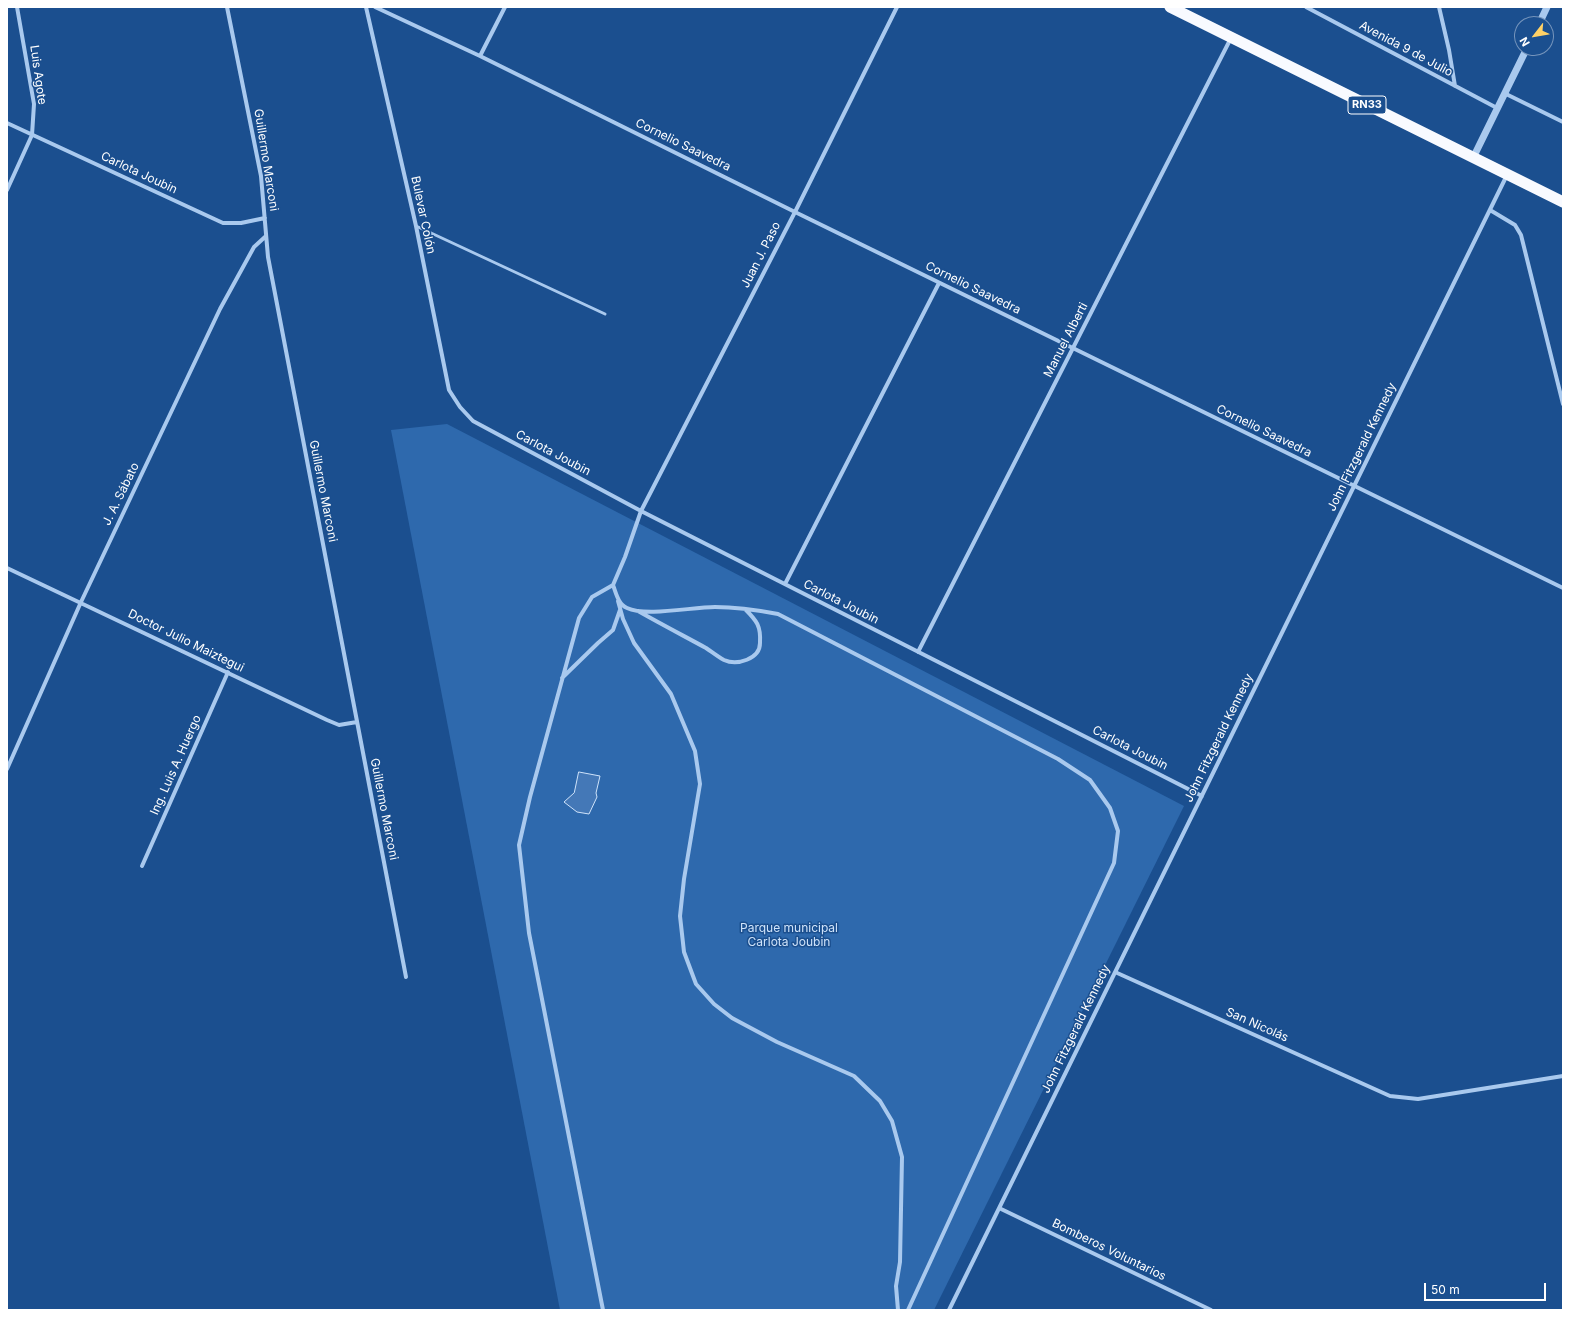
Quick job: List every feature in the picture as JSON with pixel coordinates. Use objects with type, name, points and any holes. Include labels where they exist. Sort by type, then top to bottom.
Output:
[{"type":"highway","name":"RN33","points":[[1170,7],[1563,202]]},
{"type":"street","name":"Luis Agote","points":[[7,190],[32,135],[34,104],[17,7]]},
{"type":"street","name":"Guillermo Marconi","points":[[227,7],[261,176],[268,257],[406,977]]},
{"type":"street","name":"Bulevar Colón","points":[[366,7],[416,226],[449,390],[460,407],[473,421]]},
{"type":"street","name":"Cornelio Saavedra","points":[[375,7],[480,56],[939,283],[1563,588]]},
{"type":"street","points":[[480,56],[505,7]]},
{"type":"street","name":"Juan J. Paso","points":[[613,585],[626,557],[642,511],[795,212],[897,7]]},
{"type":"street","name":"Avenida 9 de Julio","points":[[1306,7],[1497,108]]},
{"type":"street","points":[[1439,7],[1449,50],[1455,86]]},
{"type":"street","name":"Manuel Alberti","points":[[918,652],[1231,37]]},
{"type":"street","points":[[1473,158],[1523,56]]},
{"type":"street","points":[[1504,93],[1563,122]]},
{"type":"street","name":"Carlota Joubin","points":[[7,123],[223,223],[241,223],[265,218]]},
{"type":"street","name":"John Fitzgerald Kennedy","points":[[949,1310],[1507,175]]},
{"type":"street","points":[[1490,210],[1515,226],[1521,235],[1563,404]]},
{"type":"street","name":"J. A. Sábato","points":[[7,769],[81,602],[220,309],[254,247],[266,236]]},
{"type":"street","points":[[785,584],[939,283]]},
{"type":"street","name":"Carlota Joubin","points":[[473,421],[642,511],[1202,796]]},
{"type":"street","name":"Doctor Julio Maiztegui","points":[[7,568],[327,720],[340,725],[357,722]]},
{"type":"street","points":[[603,1310],[529,933],[519,845],[530,797],[579,618],[592,597],[613,585],[620,610],[634,643],[671,694],[695,751],[700,784],[680,916],[684,952],[696,984],[714,1004],[732,1018],[783,1045],[854,1076],[880,1101],[892,1121],[902,1157],[900,1262],[896,1286],[898,1310]]},
{"type":"street","points":[[617,598],[626,607],[638,611],[708,649],[725,661],[742,661],[753,658],[760,649],[761,634],[758,622],[745,608]]},
{"type":"street","points":[[638,611],[665,611],[714,607],[745,608],[778,614],[1058,759],[1090,780],[1110,808],[1118,830],[1114,863],[908,1310]]},
{"type":"street","points":[[562,678],[613,630],[620,610]]},
{"type":"street","name":"Ing. Luis A. Huergo","points":[[142,866],[228,672]]},
{"type":"street","name":"San Nicolás","points":[[1115,972],[1390,1096],[1418,1099],[1563,1076]]},
{"type":"street","name":"Bomberos Voluntarios","points":[[1000,1208],[1211,1310]]},
{"type":"lane","points":[[416,226],[605,314]]},
{"type":"green space","name":"Parque municipal Carlota Joubin","points":[[447,424],[1184,806],[934,1310],[560,1310],[391,430]]},
{"type":"building","points":[[579,772],[600,776],[596,793],[597,797],[589,814],[577,812],[564,802],[574,793]]}]
